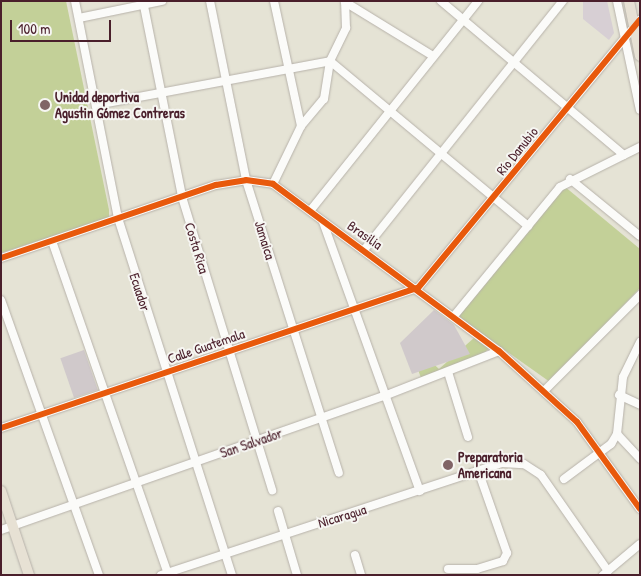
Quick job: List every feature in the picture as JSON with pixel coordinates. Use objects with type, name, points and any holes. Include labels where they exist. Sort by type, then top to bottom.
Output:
[{"type":"main road","points":[[629,1],[637,24],[640,56]]},
{"type":"main road","points":[[1,491],[29,575]]},
{"type":"street","name":"Ecuador","points":[[75,1],[118,218],[232,575]]},
{"type":"street","points":[[79,18],[143,3],[162,1]]},
{"type":"street","name":"Jamaica","points":[[210,1],[246,180],[339,473]]},
{"type":"street","points":[[274,1],[301,126]]},
{"type":"street","points":[[440,1],[624,155]]},
{"type":"street","points":[[310,211],[478,1]]},
{"type":"street","points":[[364,250],[515,64],[563,1]]},
{"type":"street","points":[[617,1],[640,110]]},
{"type":"street","points":[[345,2],[433,56]]},
{"type":"street","points":[[273,184],[301,126],[324,99],[330,61],[346,28],[345,2]]},
{"type":"street","name":"Costa Rica","points":[[143,3],[182,197],[231,351],[272,490]]},
{"type":"street","name":"Río Danubio","points":[[418,288],[494,200],[637,24]]},
{"type":"street","points":[[96,105],[288,67],[330,61],[388,112],[528,226]]},
{"type":"street","points":[[454,316],[528,226],[570,179],[640,147]]},
{"type":"street","points":[[570,179],[640,236]]},
{"type":"street","name":"Brasilia","points":[[1,258],[182,197],[246,180],[273,184],[323,222],[418,288],[499,351],[577,422],[640,509]]},
{"type":"street","points":[[323,222],[384,396],[420,491]]},
{"type":"street","points":[[52,241],[106,392],[165,574]]},
{"type":"street","name":"Calle Guatemala","points":[[1,428],[418,288]]},
{"type":"street","points":[[544,391],[640,295]]},
{"type":"street","points":[[1,300],[99,575]]},
{"type":"street","points":[[564,479],[602,454],[617,434],[619,395],[640,342]]},
{"type":"street","name":"San Salvador","points":[[1,530],[384,396],[499,351]]},
{"type":"street","points":[[448,372],[468,437]]},
{"type":"street","points":[[619,395],[640,404]]},
{"type":"street","points":[[617,434],[640,460]]},
{"type":"street","name":"Nicaragua","points":[[165,574],[502,463],[524,464],[541,475],[605,573]]},
{"type":"street","points":[[448,568],[478,569],[503,561],[507,553],[478,470]]},
{"type":"street","points":[[278,511],[297,575]]},
{"type":"street","points":[[605,573],[640,544]]},
{"type":"street","points":[[355,555],[361,575]]},
{"type":"shaded area","points":[[583,1],[607,1],[614,33],[609,40],[583,19]]},
{"type":"green space","name":"Unidad deportiva Agustin Gómez Contreras","points":[[1,1],[66,1],[109,210],[109,218],[1,253]]},
{"type":"green space","points":[[564,186],[640,249],[640,288],[550,382],[458,317]]},
{"type":"green space","points":[[475,337],[489,348],[481,357],[421,378],[416,364],[426,357],[439,369]]},
{"type":"building","points":[[434,310],[454,325],[470,354],[412,374],[400,343]]},
{"type":"building","points":[[84,350],[98,390],[74,398],[60,358]]},
{"type":"cycle path","points":[[1,428],[418,288],[640,20]]},
{"type":"cycle path","points":[[1,258],[216,185],[246,180],[273,184],[499,351],[577,422],[640,509]]},
{"type":"place","name":"Unidad deportiva Agustin Gómez Contreras","points":[[45,105]]},
{"type":"place","name":"Preparatoria Americana","points":[[448,465]]}]
